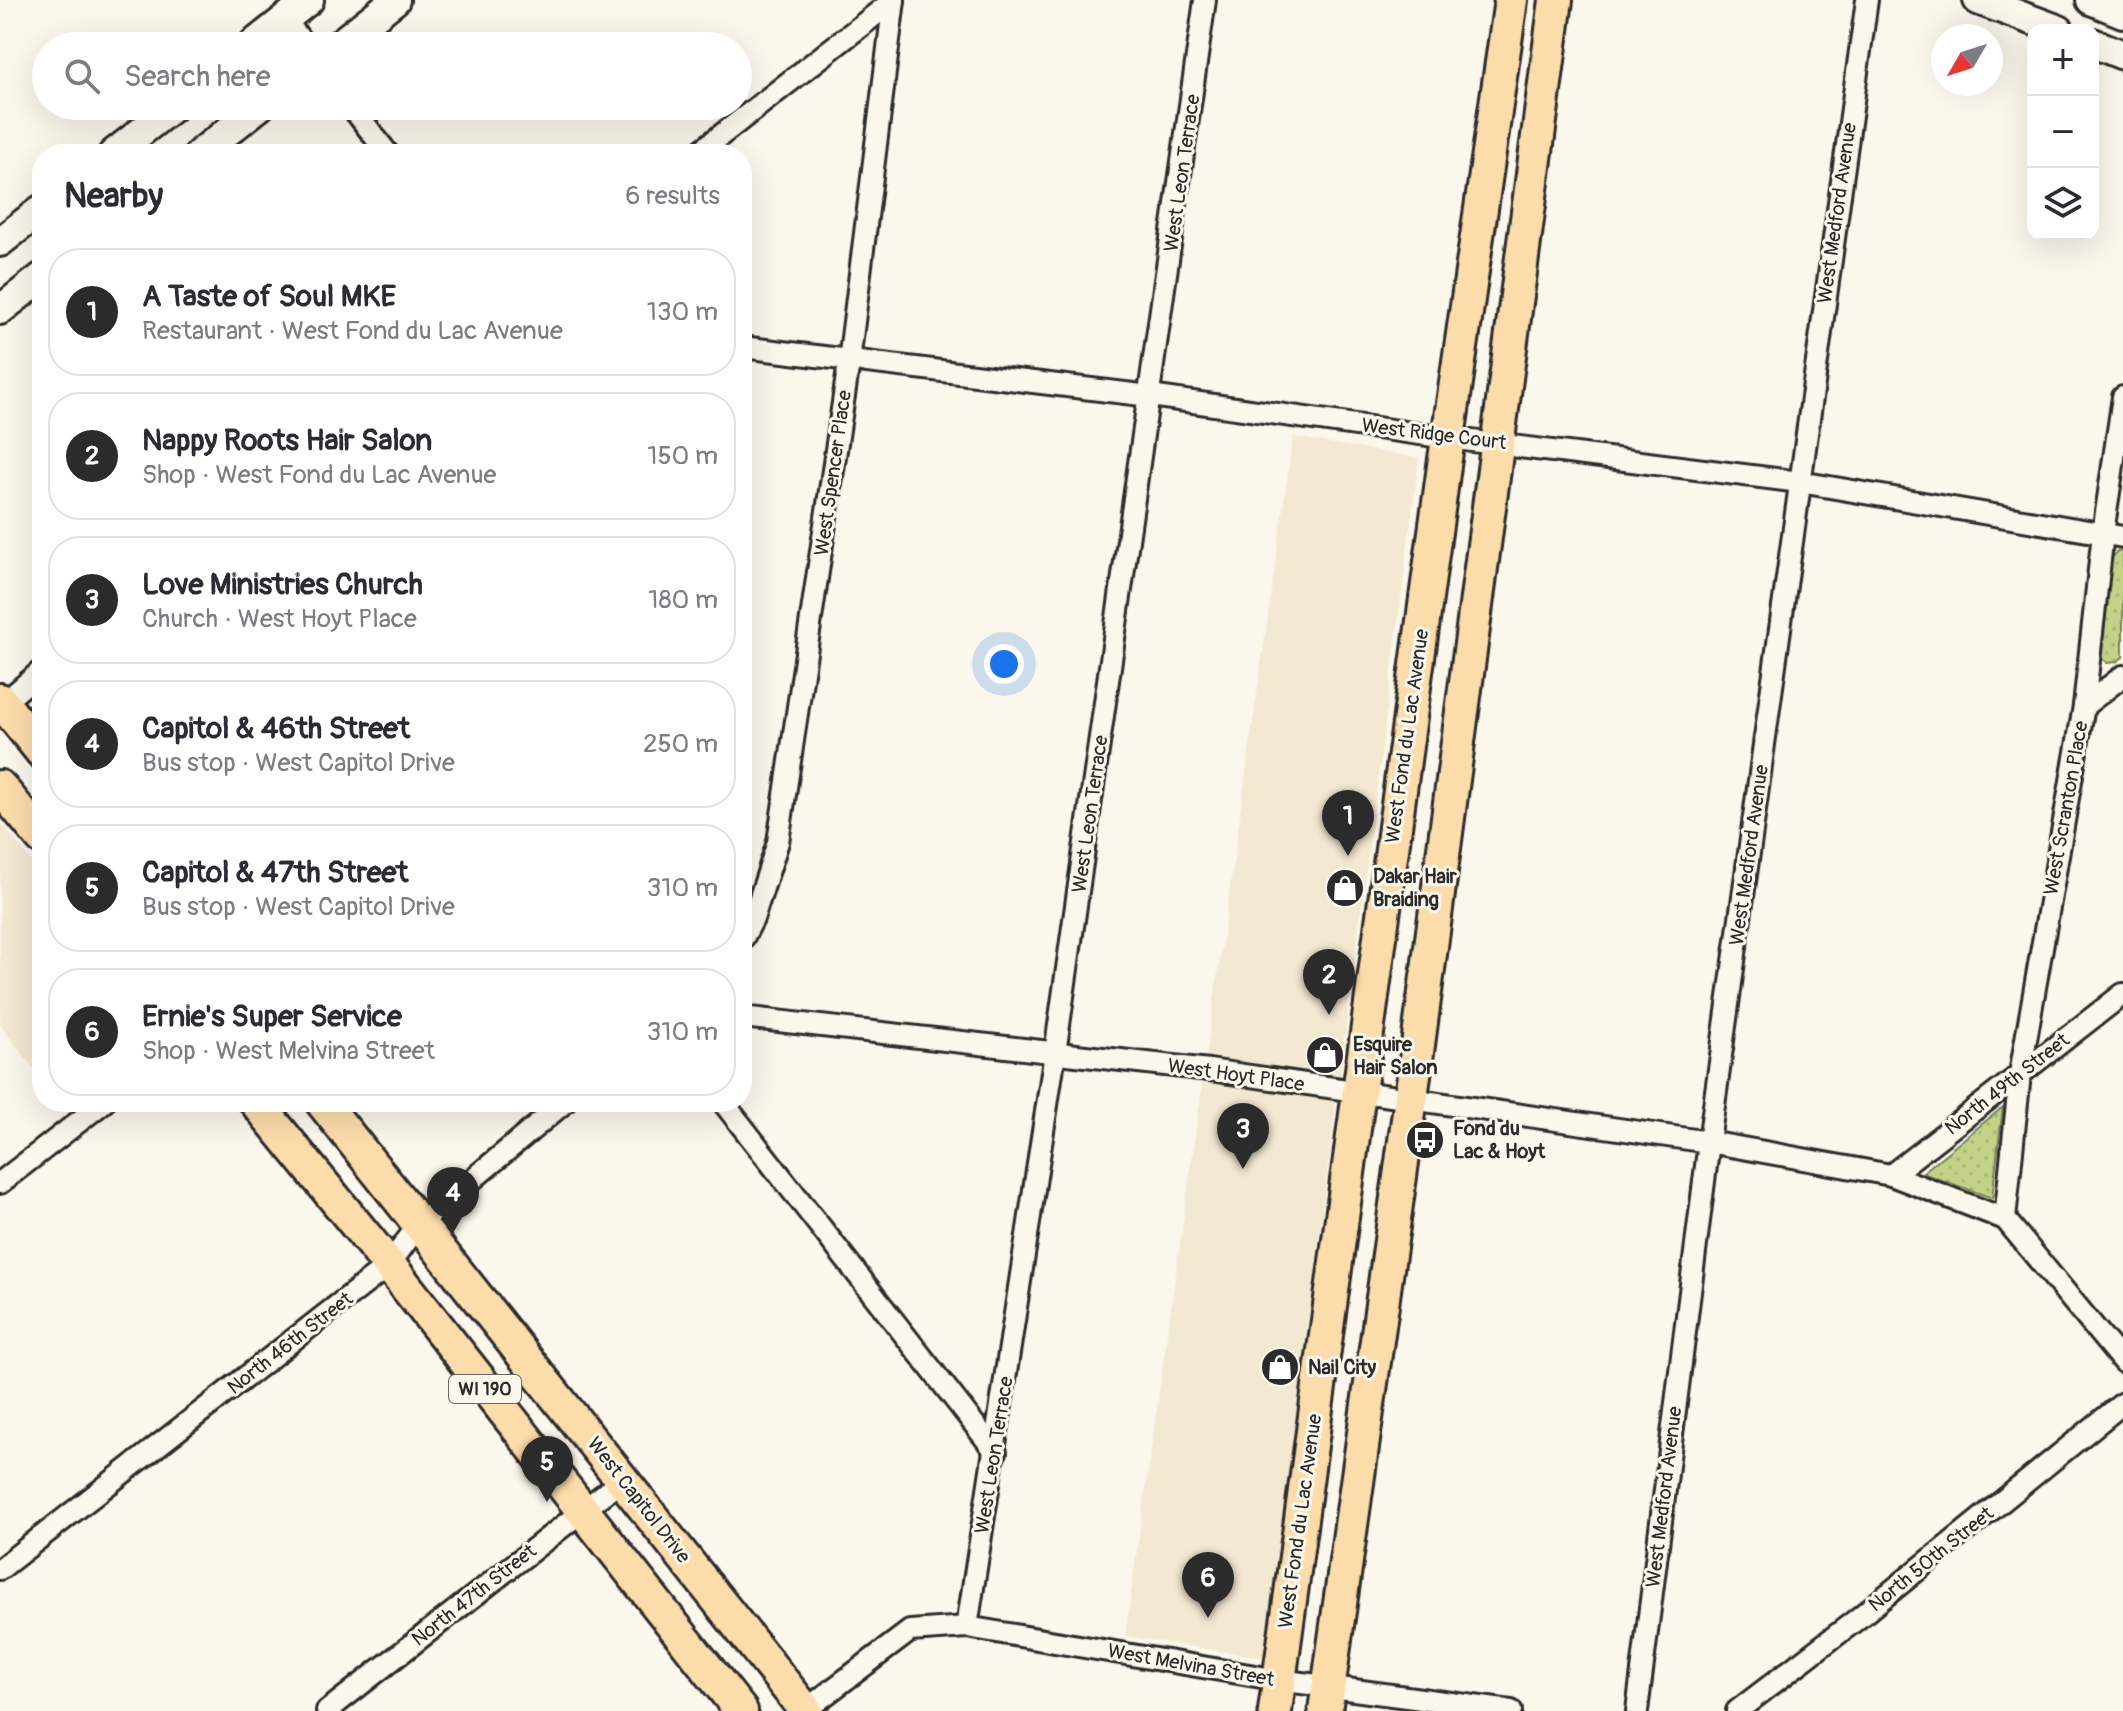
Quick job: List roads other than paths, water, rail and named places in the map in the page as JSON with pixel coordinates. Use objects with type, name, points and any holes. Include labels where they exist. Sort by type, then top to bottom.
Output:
[{"type":"main road","points":[[269,32],[309,0]]},
{"type":"main road","points":[[355,32],[395,0]]},
{"type":"main road","name":"West Fond du Lac Avenue","points":[[1277,1696],[1448,438],[1511,0]]},
{"type":"main road","points":[[1327,1699],[1411,1098],[1556,0]]},
{"type":"main road","points":[[1978,0],[2043,24]]},
{"type":"main road","points":[[2091,0],[2123,13]]},
{"type":"main road","points":[[2099,45],[2123,55]]},
{"type":"main road","points":[[126,144],[156,120]]},
{"type":"main road","points":[[212,144],[242,120]]},
{"type":"main road","points":[[0,242],[32,217]]},
{"type":"main road","points":[[0,310],[32,285]]},
{"type":"main road","points":[[1,703],[32,740]]},
{"type":"main road","points":[[0,787],[32,826]]},
{"type":"main road","name":"WI 190","points":[[264,1112],[741,1711]]},
{"type":"main road","name":"West Capitol Drive","points":[[330,1112],[805,1711]]},
{"type":"street","points":[[752,111],[894,0]]},
{"type":"street","name":"West Spencer Place","points":[[752,921],[778,842],[849,362],[894,0]]},
{"type":"street","name":"West Leon Terrace","points":[[967,1627],[1055,1053],[1205,0]]},
{"type":"street","name":"West Medford Avenue","points":[[1637,1711],[1709,1142],[1867,0]]},
{"type":"street","points":[[285,19],[295,32]]},
{"type":"street","points":[[362,120],[380,144]]},
{"type":"street","points":[[710,144],[740,120]]},
{"type":"street","name":"West Ridge Court","points":[[752,348],[1150,396],[1448,438],[1800,482],[2113,535]]},
{"type":"street","name":"West Scranton Place","points":[[2005,1219],[2020,1074],[2113,535],[2123,397]]},
{"type":"street","points":[[2084,706],[2123,676]]},
{"type":"street","points":[[1,703],[32,678]]},
{"type":"street","name":"North 49th Street","points":[[1891,1175],[2123,994]]},
{"type":"street","name":"West Hoyt Place","points":[[752,1018],[1209,1070],[1709,1142],[1891,1175],[2005,1219]]},
{"type":"street","points":[[0,1183],[91,1112]]},
{"type":"street","name":"North 46th Street","points":[[0,1569],[389,1265],[419,1224],[553,1112]]},
{"type":"street","points":[[731,1112],[996,1452]]},
{"type":"street","points":[[2005,1219],[2123,1362]]},
{"type":"street","name":"North 50th Street","points":[[1737,1711],[1856,1620],[2123,1403]]},
{"type":"street","name":"North 47th Street","points":[[327,1711],[622,1480]]},
{"type":"street","name":"West Melvina Street","points":[[805,1711],[910,1631],[967,1627],[1277,1696],[1511,1711]]},
{"type":"place","name":"A Taste of Soul MKE","points":[[1348,856]]},
{"type":"place","name":"Dakar Hair Braiding","points":[[1345,888]]},
{"type":"place","name":"Nappy Roots Hair Salon","points":[[1329,1015]]},
{"type":"place","name":"Esquire Hair Salon","points":[[1325,1055]]},
{"type":"place","name":"Fond du Lac & Hoyt","points":[[1425,1140]]},
{"type":"place","name":"Love Ministries Church","points":[[1243,1169]]},
{"type":"place","name":"Capitol & 46th Street","points":[[453,1233]]},
{"type":"place","name":"Nail City","points":[[1280,1367]]},
{"type":"place","name":"Capitol & 47th Street","points":[[547,1502]]},
{"type":"place","name":"Ernie's Super Service","points":[[1208,1618]]}]
